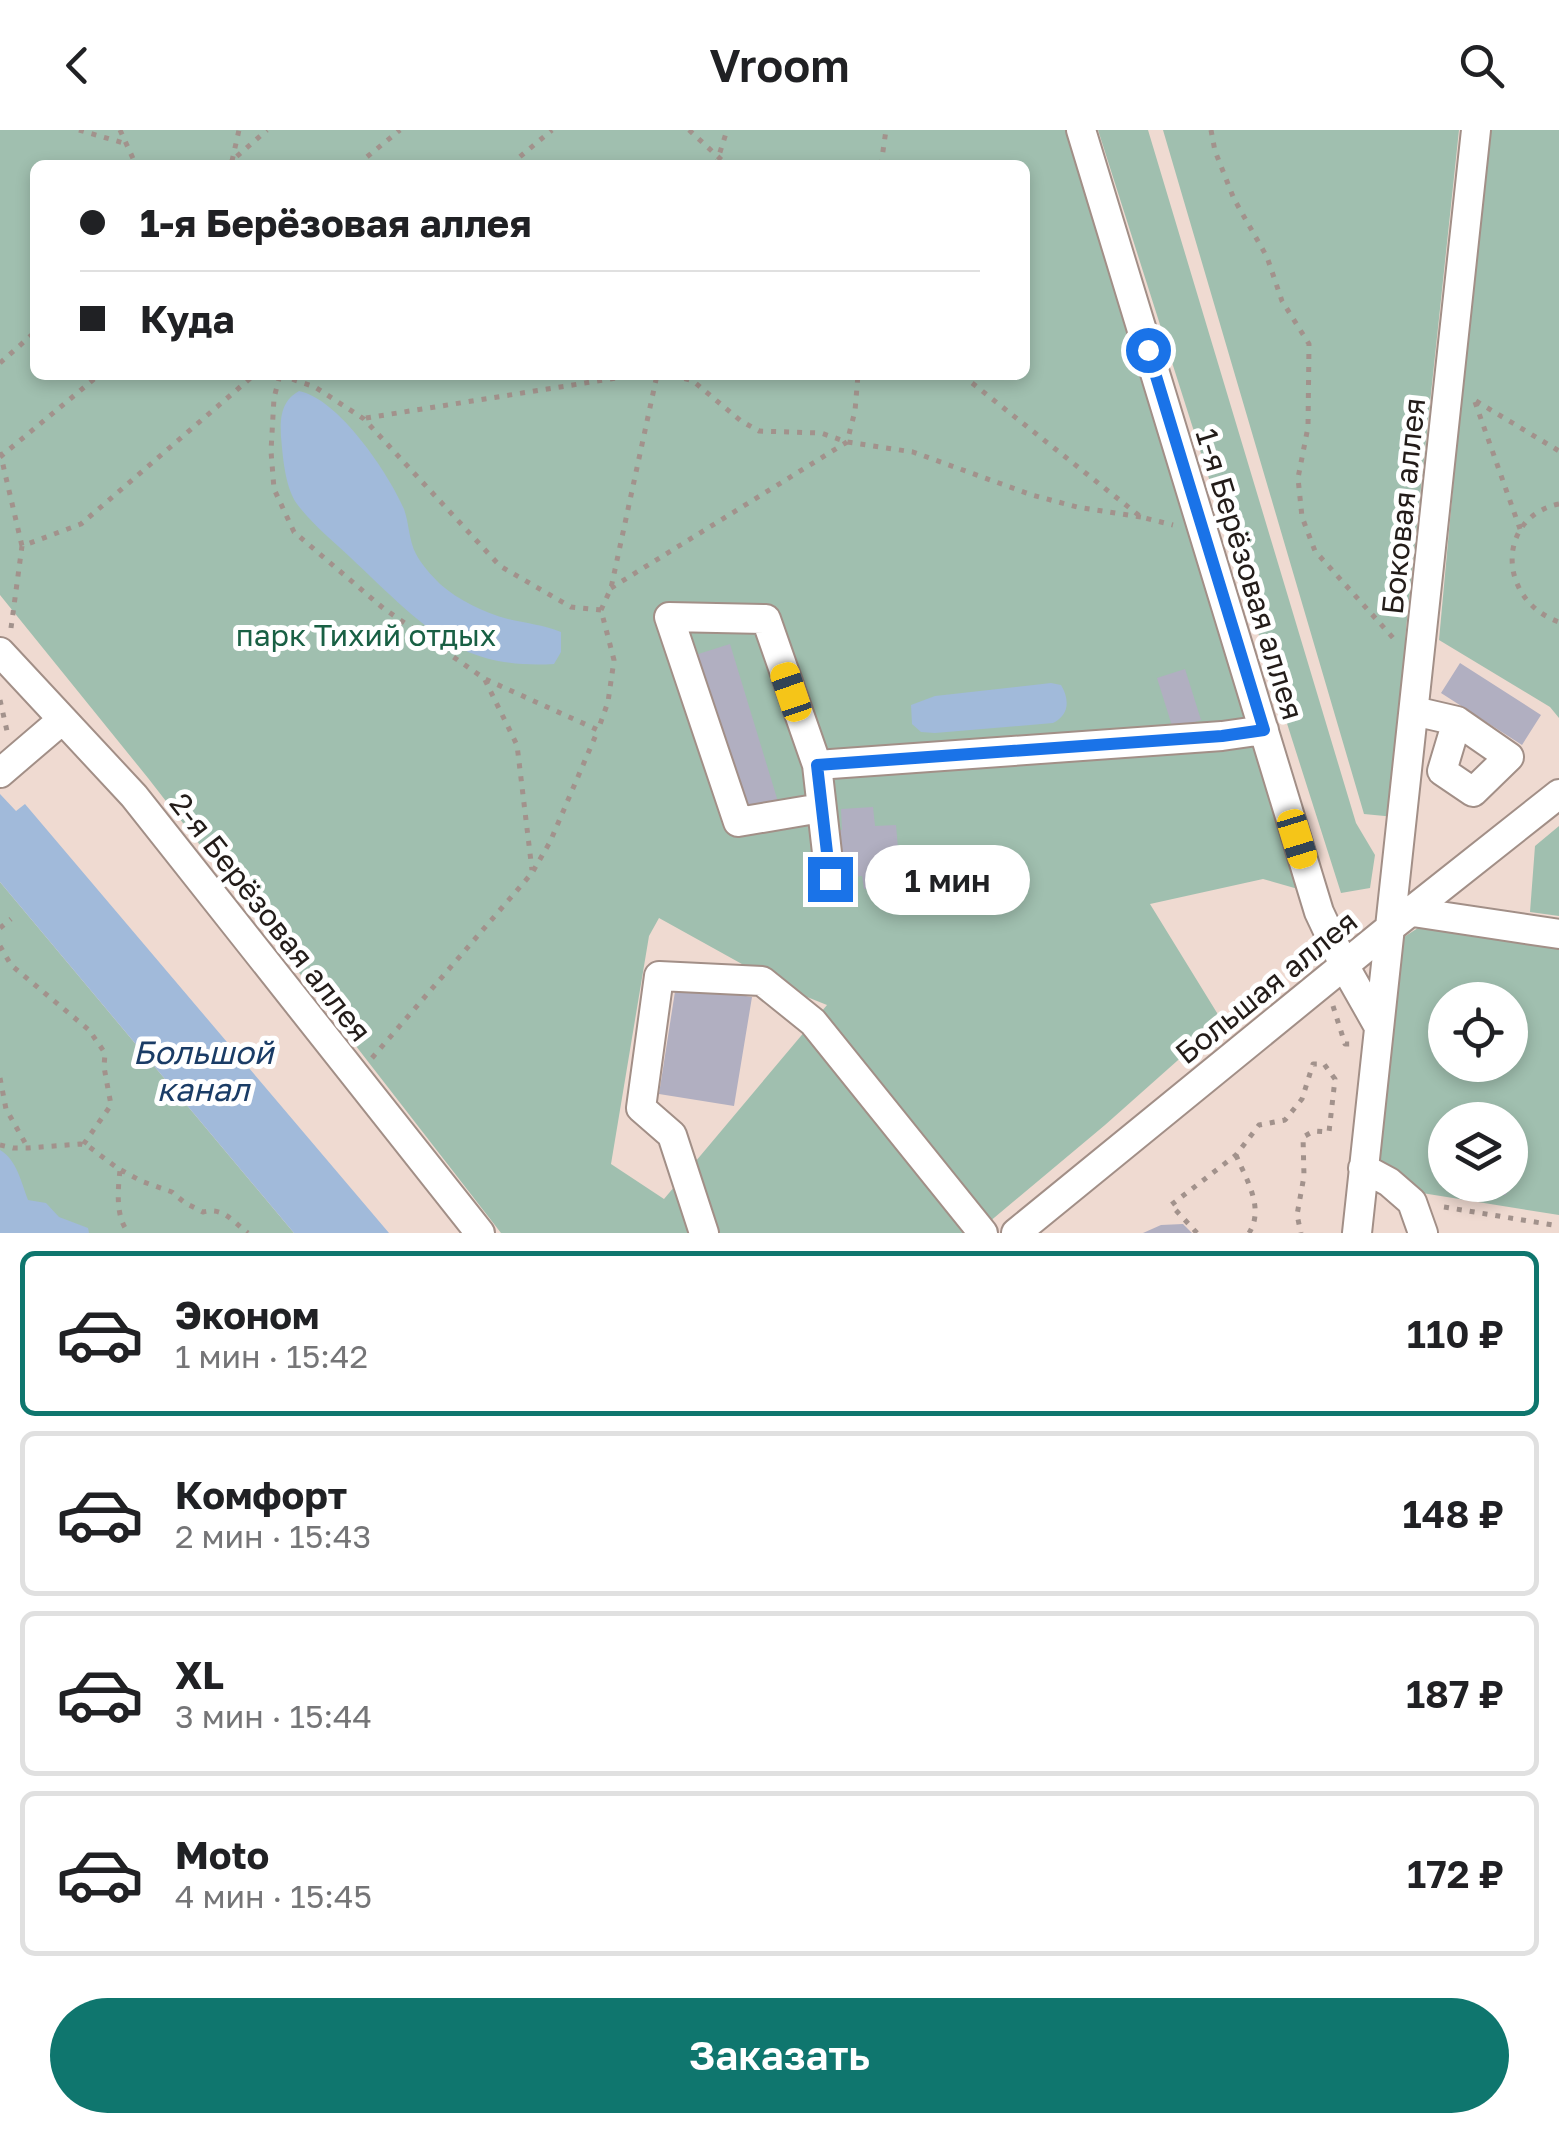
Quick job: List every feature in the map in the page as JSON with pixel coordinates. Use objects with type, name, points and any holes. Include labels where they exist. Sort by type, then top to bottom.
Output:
[{"type":"street","name":"1-я Берёзовая аллея","points":[[1081,130],[1319,912],[1344,966],[1380,1028]]},
{"type":"street","name":"Боковая аллея","points":[[1402,919],[1395,888],[1476,130]]},
{"type":"street","points":[[822,808],[738,822],[669,616],[766,619],[817,765],[822,808],[830,879]]},
{"type":"street","name":"2-я Берёзовая аллея","points":[[3,656],[134,796],[480,1233]]},
{"type":"street","points":[[1414,710],[1457,721]]},
{"type":"street","points":[[0,773],[62,720]]},
{"type":"street","points":[[817,765],[1264,730]]},
{"type":"street","name":"Большая аллея","points":[[1017,1233],[1559,794]]},
{"type":"street","points":[[1356,1233],[1380,1028],[1402,919],[1559,934]]},
{"type":"street","points":[[704,1233],[672,1134],[641,1108],[659,976],[762,981],[814,1022],[983,1233]]},
{"type":"street","points":[[1363,1168],[1412,1202],[1424,1233]]},
{"type":"path","points":[[79,130],[127,144]]},
{"type":"path","points":[[120,130],[134,160]]},
{"type":"path","points":[[230,160],[239,130]]},
{"type":"path","points":[[233,160],[268,130]]},
{"type":"path","points":[[363,160],[400,130]]},
{"type":"path","points":[[516,160],[552,130]]},
{"type":"path","points":[[690,130],[716,160]]},
{"type":"path","points":[[717,160],[728,130]]},
{"type":"path","points":[[882,160],[886,130]]},
{"type":"path","points":[[1211,130],[1214,150],[1234,199],[1267,257],[1282,301],[1309,344],[1308,427],[1298,478],[1302,517],[1316,551],[1419,667]]},
{"type":"path","points":[[0,363],[30,336]]},
{"type":"path","points":[[3,656],[22,546],[0,455],[94,380]]},
{"type":"path","points":[[22,546],[81,524],[248,380]]},
{"type":"path","points":[[279,380],[270,450],[274,489],[294,532],[383,608],[484,678],[598,730]]},
{"type":"path","points":[[295,380],[315,387],[364,419],[500,566],[571,607],[601,610]]},
{"type":"path","points":[[364,419],[604,380]]},
{"type":"path","points":[[356,1076],[532,873],[550,842],[608,702],[614,660],[601,610],[610,588],[656,380]]},
{"type":"path","points":[[690,380],[741,421],[759,430],[821,433],[847,442],[913,452],[1032,495],[1184,528]]},
{"type":"path","points":[[610,588],[847,442],[858,380]]},
{"type":"path","points":[[968,380],[1141,517]]},
{"type":"path","points":[[1520,530],[1474,400],[1559,451]]},
{"type":"path","points":[[1559,504],[1534,515],[1520,530],[1513,549],[1512,569],[1517,588],[1528,604],[1544,617],[1559,622]]},
{"type":"path","points":[[484,678],[517,744],[532,873]]},
{"type":"path","points":[[0,928],[11,919]]},
{"type":"path","points":[[0,946],[11,965],[89,1030],[105,1053],[111,1104],[83,1145]]},
{"type":"path","points":[[1197,1233],[1171,1205],[1236,1155],[1259,1125],[1285,1120],[1302,1099],[1313,1064],[1324,1064],[1335,1078],[1329,1132],[1314,1130],[1303,1137],[1304,1176],[1297,1216],[1302,1233]]},
{"type":"path","points":[[0,1078],[6,1110],[28,1148]]},
{"type":"path","points":[[0,1145],[83,1145],[120,1170],[172,1192],[203,1212],[223,1211],[248,1233]]},
{"type":"path","points":[[1236,1155],[1257,1210],[1249,1233]]},
{"type":"path","points":[[120,1170],[122,1226],[129,1233]]},
{"type":"path","points":[[1412,1202],[1559,1226]]},
{"type":"green space","name":"парк Тихий отдых","points":[[0,130],[1070,130],[1298,889],[1263,879],[1150,904],[1222,1021],[976,1233],[501,1233],[148,778],[0,595]],"holes":[[[659,918],[787,989],[827,1005],[664,1199],[611,1164],[649,936]]]},
{"type":"green space","points":[[1098,130],[1148,130],[1356,823],[1375,855],[1370,888],[1341,893]]},
{"type":"green space","points":[[1163,130],[1459,130],[1406,629],[1395,817],[1364,814]]},
{"type":"green space","points":[[1490,130],[1559,130],[1559,718],[1550,707],[1439,640],[1479,204]]},
{"type":"green space","points":[[1559,826],[1559,916],[1530,912],[1535,846]]},
{"type":"green space","points":[[0,882],[294,1233],[0,1233]]},
{"type":"green space","points":[[1421,926],[1559,947],[1559,1215],[1478,1202],[1528,1202],[1528,1102],[1428,1102],[1428,1194],[1377,1161],[1404,937]]},
{"type":"water","points":[[299,391],[330,408],[375,458],[404,509],[416,554],[440,584],[481,610],[561,632],[561,652],[554,664],[497,661],[450,642],[405,608],[309,518],[290,489],[281,437],[283,411]]},
{"type":"water","points":[[1061,685],[1067,702],[1062,716],[1053,723],[935,733],[921,732],[912,724],[911,705],[935,696]]},
{"type":"water","name":"Большой канал","points":[[0,794],[16,811],[25,804],[389,1233],[294,1233],[0,882]]},
{"type":"water","points":[[0,1150],[14,1165],[28,1200],[46,1203],[59,1217],[88,1228],[89,1233],[0,1233]]},
{"type":"building","points":[[730,644],[779,805],[741,817],[692,656]]},
{"type":"building","points":[[1460,663],[1541,715],[1522,745],[1441,693]]},
{"type":"building","points":[[1185,669],[1201,720],[1173,729],[1157,678]]},
{"type":"building","points":[[873,807],[875,826],[896,825],[899,860],[887,861],[889,887],[864,889],[862,876],[844,878],[844,865],[836,866],[833,830],[842,830],[841,809]]},
{"type":"building","points":[[676,985],[752,997],[734,1106],[659,1094]]},
{"type":"building","points":[[1183,1224],[1192,1233],[1143,1233],[1161,1225]]},
{"type":"route","points":[[830,879],[817,765],[1264,730],[1148,350]]}]
